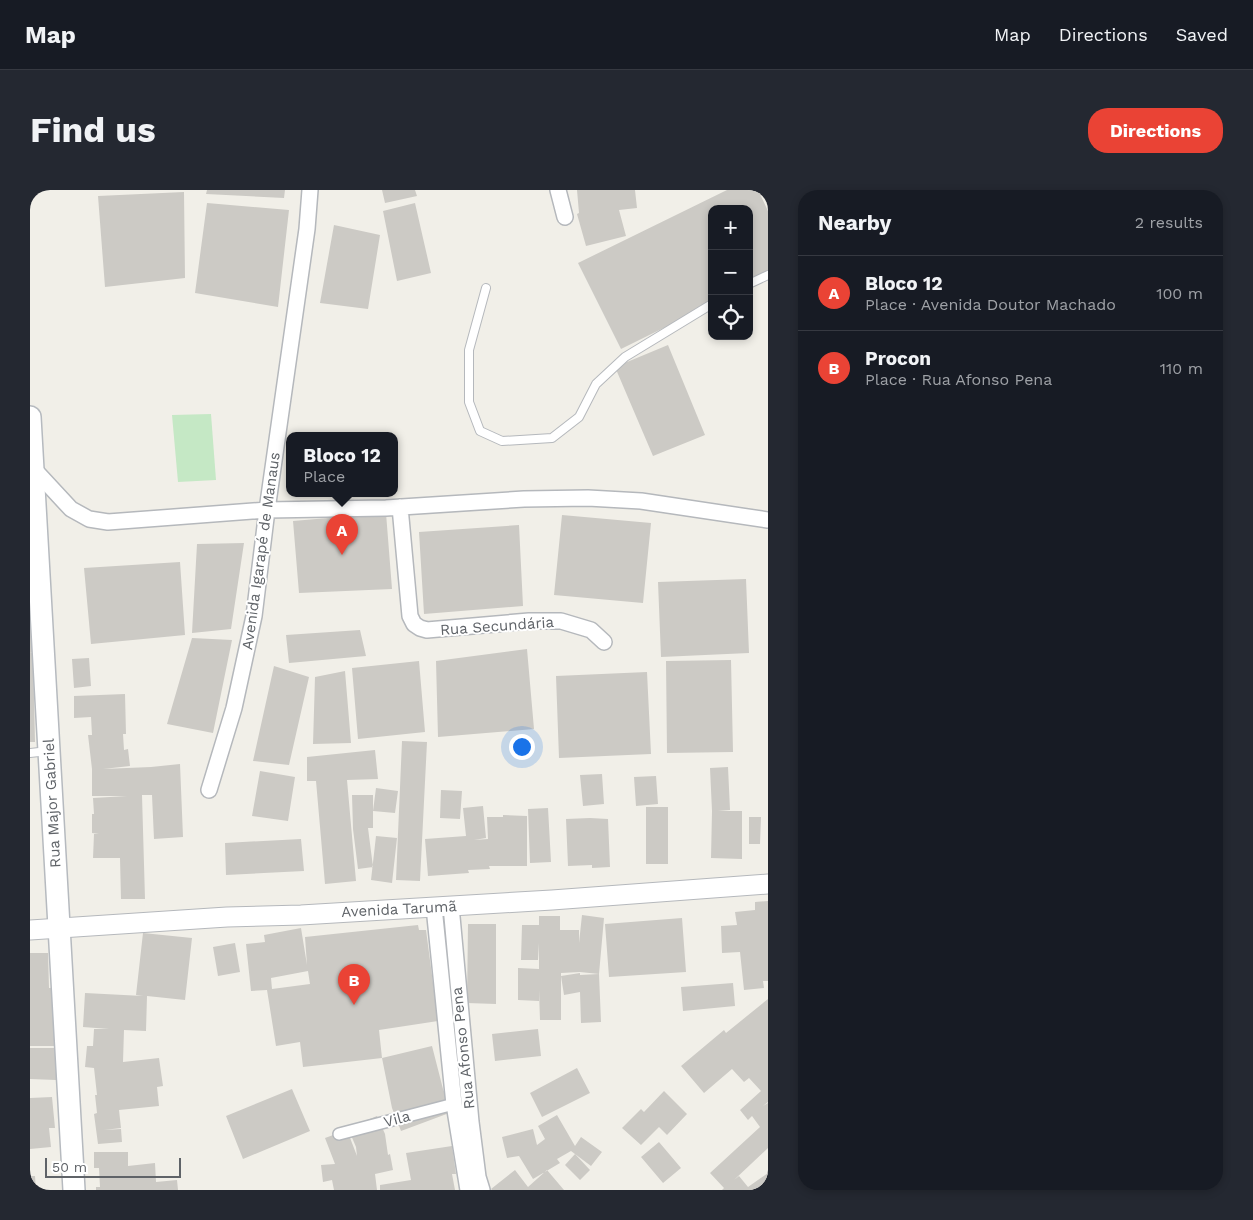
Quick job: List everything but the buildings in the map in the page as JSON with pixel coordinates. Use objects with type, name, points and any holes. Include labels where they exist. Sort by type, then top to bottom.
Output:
[{"type":"main road","name":"Rua Major Gabriel","points":[[30,417],[40,752],[59,928],[74,1190]]},
{"type":"street","name":"Avenida Igarapé de Manaus","points":[[209,790],[234,708],[254,616],[267,510],[307,229],[310,190]]},
{"type":"street","points":[[558,190],[564,218]]},
{"type":"street","points":[[33,468],[71,509],[88,519],[108,522],[267,510],[386,508],[524,499],[588,498],[641,500],[768,520]]},
{"type":"street","name":"Rua Secundária","points":[[400,507],[410,616],[414,624],[420,628],[436,630],[529,621],[562,621],[591,630],[604,642]]},
{"type":"street","name":"Avenida Tarumã","points":[[30,930],[227,917],[562,899],[768,884]]},
{"type":"street","name":"Rua Afonso Pena","points":[[442,906],[454,1104],[473,1184]]},
{"type":"street","name":"Rua Afonso Pena","points":[[442,906],[461,1034],[470,1122],[473,1184]]},
{"type":"street","name":"Vila","points":[[339,1134],[454,1104]]},
{"type":"lane","points":[[753,282],[768,275]]},
{"type":"lane","points":[[486,288],[469,350],[469,402],[480,431],[502,441],[552,438],[579,417],[596,384],[625,357],[708,306]]},
{"type":"green space","points":[[211,414],[216,480],[178,482],[172,415]]},
{"type":"place","name":"Bloco 12","points":[[342,555]]},
{"type":"place","name":"Procon","points":[[354,1005]]}]
